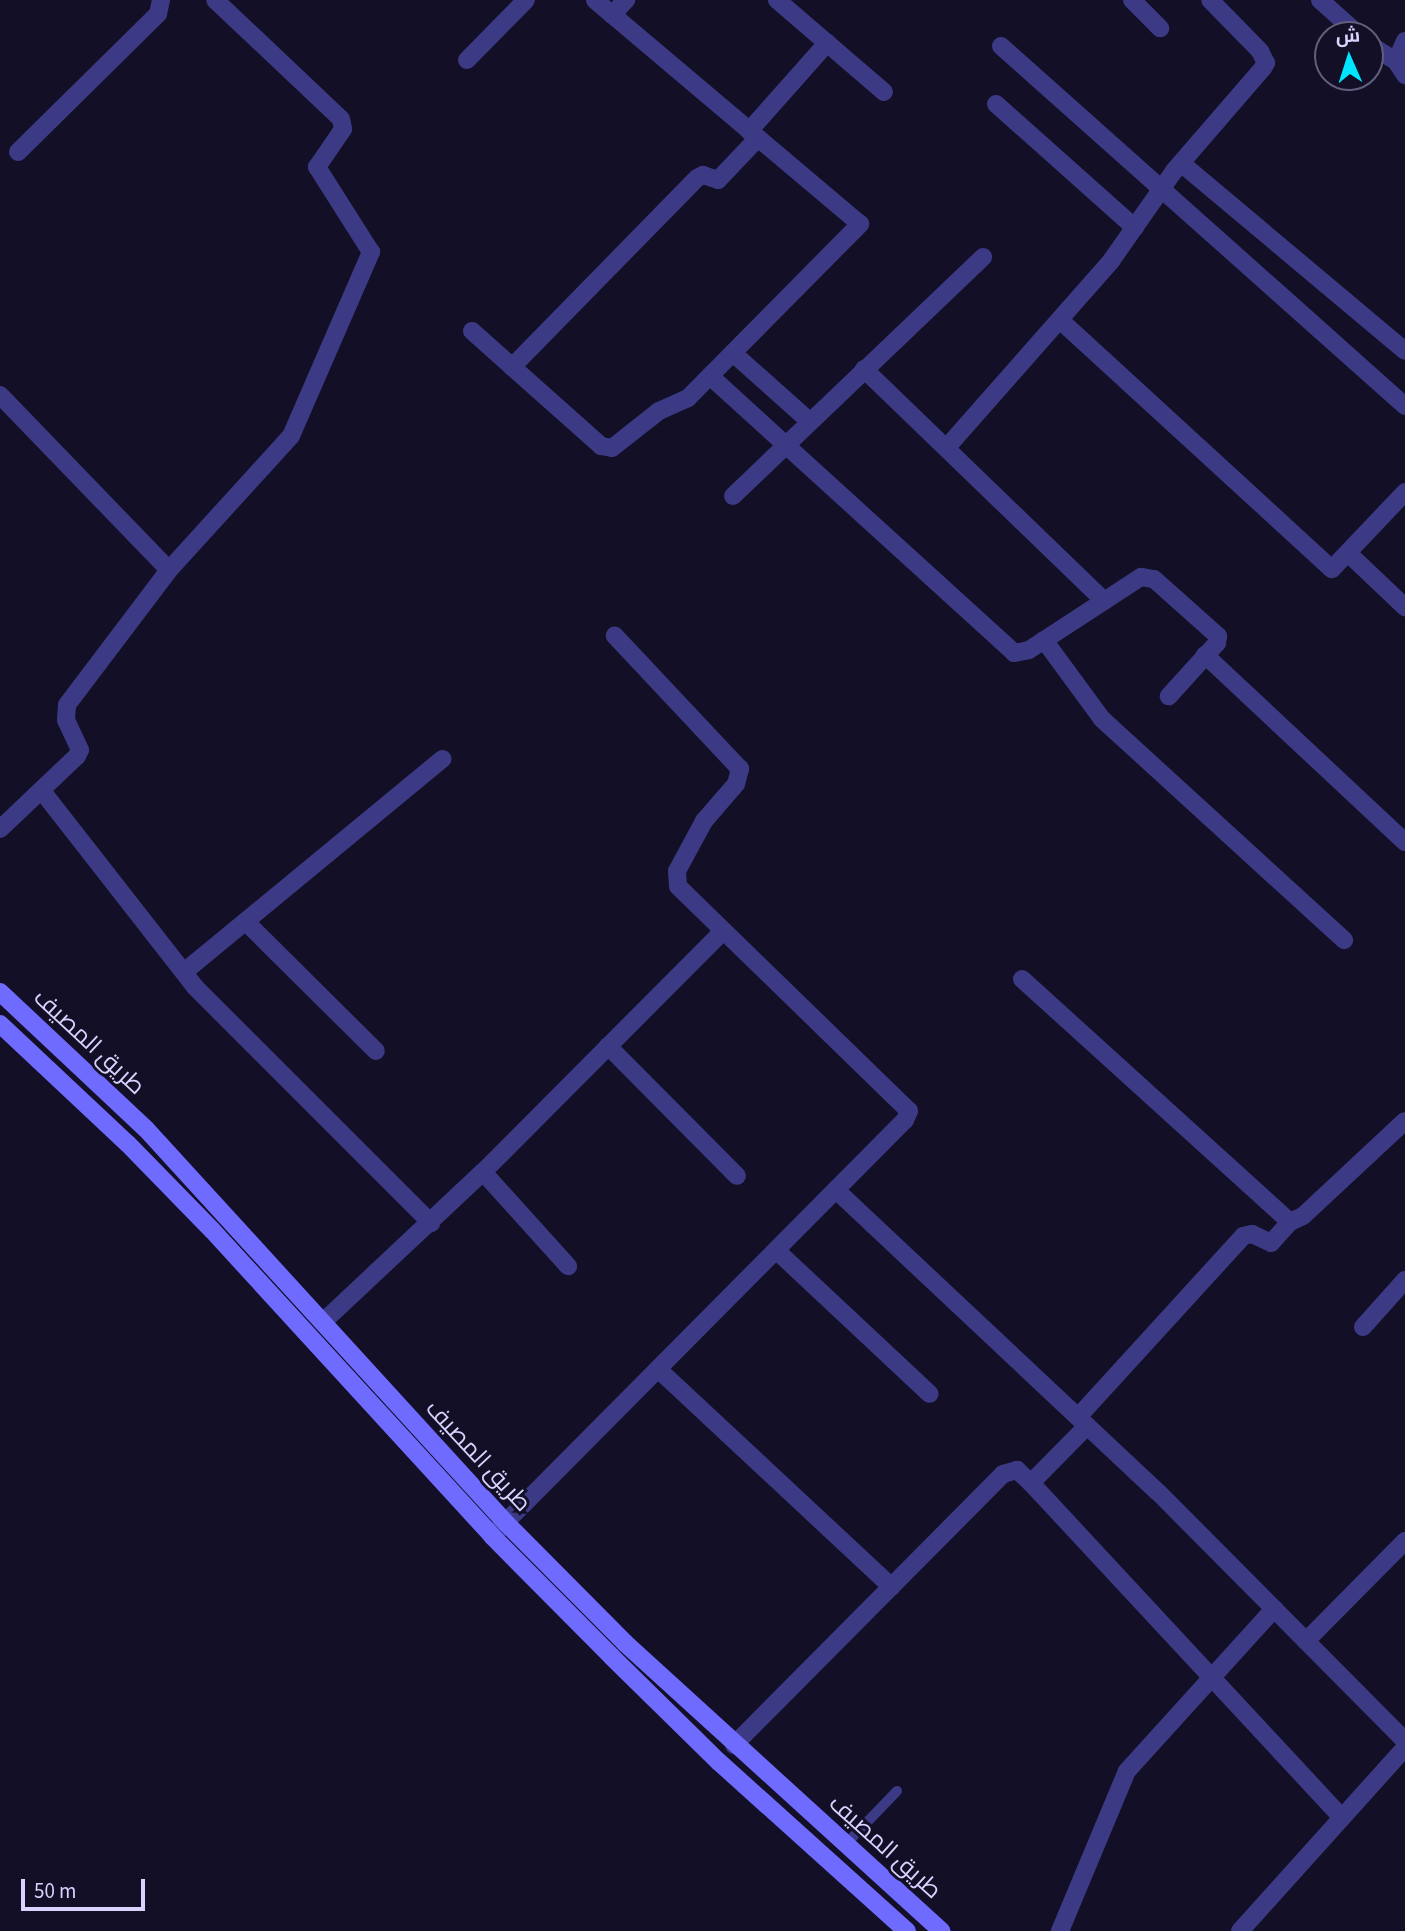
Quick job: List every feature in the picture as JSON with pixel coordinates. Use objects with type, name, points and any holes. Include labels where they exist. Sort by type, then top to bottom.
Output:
[{"type":"street","points":[[18,152],[158,13],[161,0]]},
{"type":"street","points":[[0,829],[42,791],[80,750],[66,720],[67,705],[169,570],[291,436],[371,252],[317,166],[343,129],[341,119],[215,0]]},
{"type":"street","points":[[467,60],[526,0]]},
{"type":"street","points":[[472,331],[608,449],[659,411],[680,404],[860,223],[596,0]]},
{"type":"street","points":[[612,15],[626,0]]},
{"type":"street","points":[[777,0],[884,92]]},
{"type":"street","points":[[1132,0],[1160,27]]},
{"type":"street","points":[[948,446],[1060,320],[1135,228],[1181,163],[1266,63],[1210,0]]},
{"type":"street","points":[[1320,0],[1343,21]]},
{"type":"street","points":[[1384,56],[1400,68],[1405,41]]},
{"type":"street","points":[[512,367],[697,178],[703,175],[718,180],[827,43]]},
{"type":"street","points":[[1001,46],[1159,191],[1405,406]]},
{"type":"street","points":[[996,104],[1135,228]]},
{"type":"street","points":[[1181,163],[1405,351]]},
{"type":"street","points":[[733,496],[808,420],[983,257]]},
{"type":"street","points":[[1060,320],[1332,569],[1405,492]]},
{"type":"street","points":[[733,353],[808,420]]},
{"type":"street","points":[[864,369],[948,446],[1104,601]]},
{"type":"street","points":[[710,376],[1014,653],[1023,653],[1141,577],[1150,577],[1217,632],[1217,643],[1169,696]]},
{"type":"street","points":[[0,395],[169,570]]},
{"type":"street","points":[[1348,553],[1405,607]]},
{"type":"street","points":[[492,1536],[905,1120],[908,1106],[678,886],[675,876],[704,821],[736,784],[740,769],[615,636]]},
{"type":"street","points":[[1044,640],[1102,719],[1344,940]]},
{"type":"street","points":[[1205,655],[1405,842]]},
{"type":"street","points":[[184,972],[442,760]]},
{"type":"street","points":[[42,791],[184,972],[237,1031],[431,1223]]},
{"type":"street","points":[[246,922],[376,1051]]},
{"type":"street","points":[[323,1322],[431,1223],[723,931]]},
{"type":"street","points":[[1022,979],[1290,1222]]},
{"type":"street","name":"طريق المصيف","points":[[0,992],[146,1129],[506,1523],[734,1745],[942,1931]]},
{"type":"street","name":"طريق المصيف","points":[[0,1024],[128,1144],[212,1230],[492,1536],[719,1762],[907,1931]]},
{"type":"street","points":[[608,1046],[737,1176]]},
{"type":"street","points":[[1031,1483],[1243,1236],[1252,1234],[1271,1243],[1290,1222],[1303,1216],[1405,1121]]},
{"type":"street","points":[[483,1172],[568,1266]]},
{"type":"street","points":[[836,1190],[1083,1422],[1405,1741]]},
{"type":"street","points":[[777,1251],[930,1394]]},
{"type":"street","points":[[1363,1327],[1405,1280]]},
{"type":"street","points":[[659,1370],[892,1587]]},
{"type":"street","points":[[734,1745],[1003,1474],[1017,1470],[1341,1817]]},
{"type":"street","points":[[1306,1641],[1405,1541]]},
{"type":"street","points":[[1060,1931],[1127,1771],[1274,1609]]},
{"type":"street","points":[[1240,1931],[1405,1748]]},
{"type":"lane","points":[[845,1845],[897,1791]]}]
